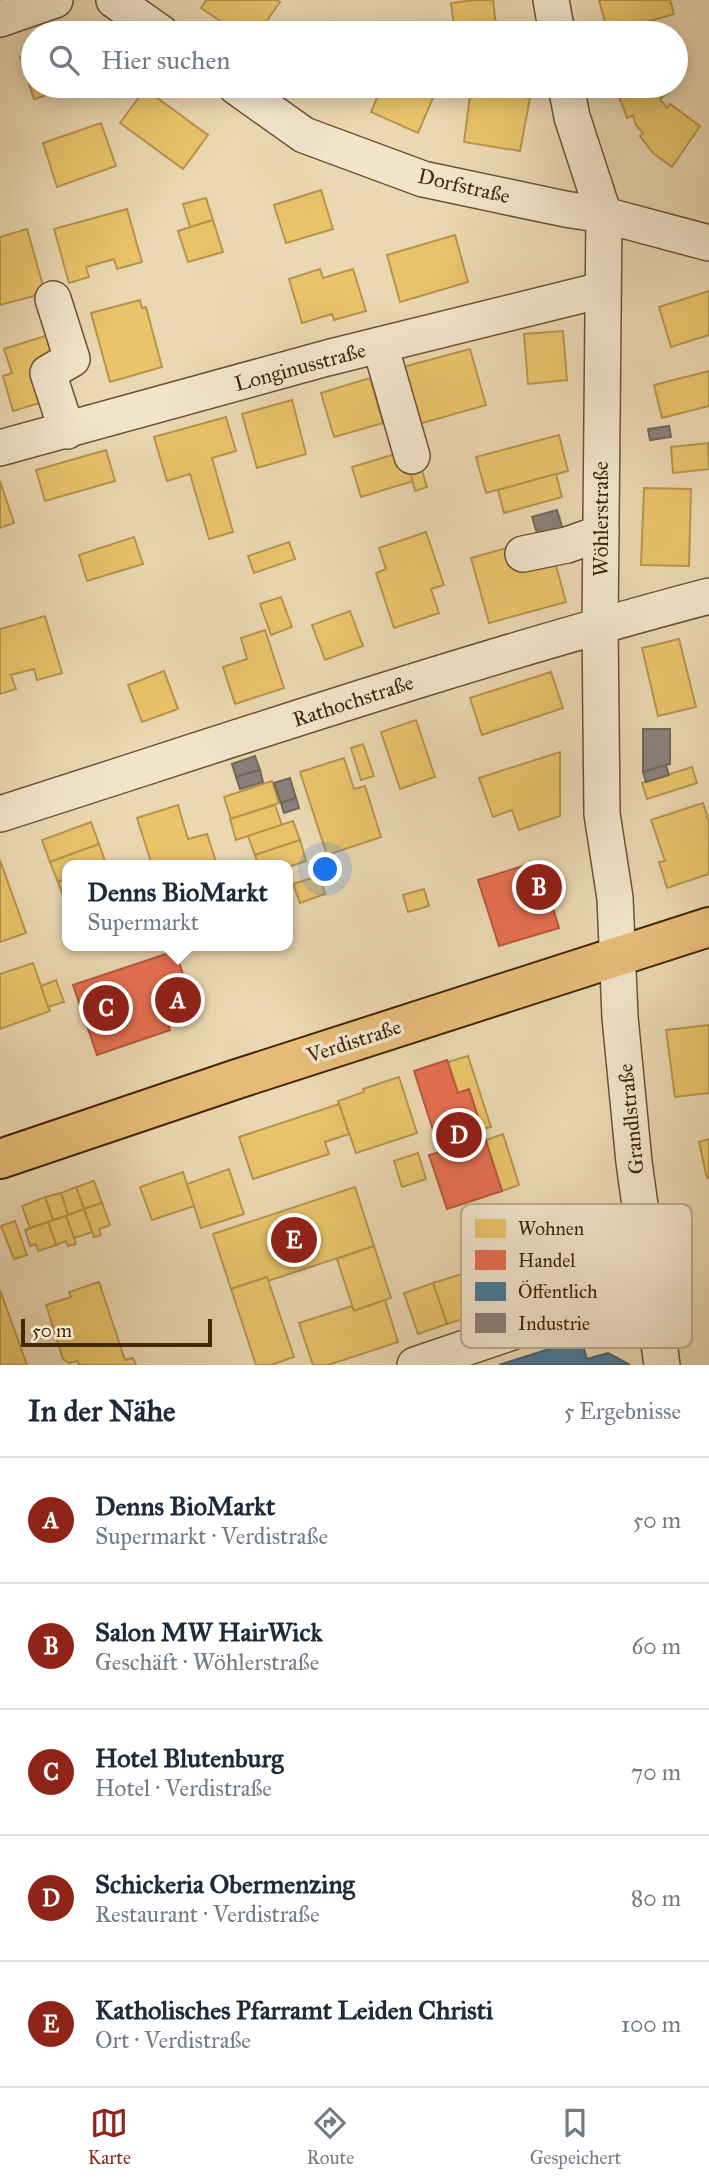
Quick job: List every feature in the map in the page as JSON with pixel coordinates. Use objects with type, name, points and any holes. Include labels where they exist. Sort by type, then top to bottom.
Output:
[{"type":"main road","name":"Verdistraße","points":[[0,1159],[237,1079],[709,927]]},
{"type":"street","points":[[0,19],[55,0]]},
{"type":"street","points":[[114,0],[144,21]]},
{"type":"street","points":[[551,0],[555,21]]},
{"type":"street","name":"Dorfstraße","points":[[252,98],[304,135],[424,178],[604,215],[709,243]]},
{"type":"street","name":"Wöhlerstraße","points":[[568,98],[604,215],[600,624],[602,814],[615,898],[618,956]]},
{"type":"street","name":"Longinusstraße","points":[[0,448],[380,345],[602,289]]},
{"type":"street","points":[[53,299],[72,359],[48,373],[67,431]]},
{"type":"street","points":[[380,345],[412,456]]},
{"type":"street","points":[[523,554],[567,545],[601,533]]},
{"type":"street","name":"Rathochstraße","points":[[0,814],[600,624],[709,596]]},
{"type":"street","name":"Grandlstraße","points":[[618,956],[620,1017],[640,1204]]},
{"type":"street","points":[[415,1365],[465,1348]]},
{"type":"building: Wohnen","points":[[206,0],[280,2],[267,21],[220,21],[201,8]]},
{"type":"building: Wohnen","points":[[493,0],[496,21],[453,21],[451,3]]},
{"type":"building: Wohnen","points":[[599,0],[670,0],[674,14],[650,21],[605,21]]},
{"type":"building: Wohnen","points":[[138,98],[157,98],[208,135],[183,169],[120,123]]},
{"type":"building: Wohnen","points":[[377,98],[433,98],[418,133],[371,112]]},
{"type":"building: Wohnen","points":[[470,98],[530,98],[520,151],[464,142]]},
{"type":"building: Wohnen","points":[[620,98],[661,98],[667,108],[670,104],[700,126],[672,167],[653,153],[640,136],[643,133],[636,125],[633,115],[627,118]]},
{"type":"building: Wohnen","points":[[101,123],[116,166],[57,187],[43,143]]},
{"type":"building: Wohnen","points":[[321,190],[333,229],[286,243],[274,205]]},
{"type":"building: Wohnen","points":[[206,198],[213,220],[190,227],[183,204]]},
{"type":"building: Wohnen","points":[[127,209],[142,262],[117,269],[114,259],[86,267],[89,277],[69,283],[54,229]]},
{"type":"building: Wohnen","points":[[213,220],[223,252],[188,262],[178,231]]},
{"type":"building: Wohnen","points":[[27,229],[45,293],[0,305],[0,237]]},
{"type":"building: Wohnen","points":[[455,235],[468,282],[400,302],[387,255]]},
{"type":"building: Wohnen","points":[[320,269],[323,278],[353,269],[366,311],[334,320],[332,314],[302,323],[289,279]]},
{"type":"building: Wohnen","points":[[709,291],[709,335],[671,347],[659,307]]},
{"type":"building: Wohnen","points":[[140,300],[142,308],[146,307],[162,367],[110,382],[91,313]]},
{"type":"building: Wohnen","points":[[563,331],[567,380],[528,384],[524,334]]},
{"type":"building: Wohnen","points":[[48,335],[55,361],[50,400],[13,411],[3,376],[12,373],[4,349]]},
{"type":"building: Wohnen","points":[[470,349],[486,405],[419,424],[403,367]]},
{"type":"building: Wohnen","points":[[709,371],[709,406],[662,418],[654,385]]},
{"type":"building: Wohnen","points":[[370,378],[383,423],[334,437],[321,393]]},
{"type":"building: Wohnen","points":[[292,400],[306,454],[257,468],[242,414]]},
{"type":"building: Wohnen","points":[[226,417],[236,451],[212,458],[233,532],[209,539],[190,474],[167,481],[154,437]]},
{"type":"building: Wohnen","points":[[559,435],[568,471],[486,493],[476,457]]},
{"type":"building: Wohnen","points":[[708,443],[709,469],[673,473],[671,447]]},
{"type":"building: Wohnen","points":[[106,450],[115,481],[45,501],[36,470]]},
{"type":"building: Wohnen","points":[[405,451],[413,481],[361,497],[352,467]]},
{"type":"building: Wohnen","points":[[418,457],[427,487],[415,491],[407,460]]},
{"type":"building: Wohnen","points":[[556,474],[562,497],[504,513],[498,490]]},
{"type":"building: Wohnen","points":[[0,481],[14,523],[0,528]]},
{"type":"building: Wohnen","points":[[644,488],[691,489],[689,566],[641,565]]},
{"type":"building: Wohnen","points":[[426,532],[444,585],[431,589],[439,613],[394,628],[376,573],[386,569],[379,548]]},
{"type":"building: Wohnen","points":[[134,537],[143,564],[87,581],[79,555]]},
{"type":"building: Wohnen","points":[[289,542],[295,559],[254,573],[248,556]]},
{"type":"building: Wohnen","points":[[510,547],[554,558],[566,602],[489,623],[471,558]]},
{"type":"building: Wohnen","points":[[281,597],[292,627],[271,635],[260,604]]},
{"type":"building: Wohnen","points":[[350,611],[363,646],[325,660],[312,625]]},
{"type":"building: Wohnen","points":[[45,616],[62,673],[37,680],[34,669],[11,675],[16,689],[0,694],[0,629]]},
{"type":"building: Wohnen","points":[[265,630],[284,688],[235,704],[223,667],[247,659],[241,638]]},
{"type":"building: Wohnen","points":[[679,639],[696,707],[658,716],[642,648]]},
{"type":"building: Wohnen","points":[[164,671],[178,709],[142,722],[128,685]]},
{"type":"building: Wohnen","points":[[551,672],[563,708],[482,735],[470,698]]},
{"type":"building: Wohnen","points":[[416,720],[435,777],[400,789],[381,732]]},
{"type":"building: Wohnen","points":[[363,744],[374,776],[361,780],[351,748]]},
{"type":"building: Wohnen","points":[[560,752],[560,816],[519,830],[512,810],[493,817],[479,778]]},
{"type":"building: Wohnen","points":[[344,758],[354,789],[365,786],[381,837],[327,855],[300,772]]},
{"type":"building: Wohnen","points":[[692,767],[697,783],[647,799],[642,783]]},
{"type":"building: Wohnen","points":[[272,781],[279,803],[231,819],[224,797]]},
{"type":"building: Wohnen","points":[[703,803],[709,822],[709,874],[667,888],[659,862],[665,861],[651,820]]},
{"type":"building: Wohnen","points":[[178,805],[188,839],[207,834],[215,860],[150,860],[137,818]]},
{"type":"building: Wohnen","points":[[275,805],[282,825],[236,840],[230,819]]},
{"type":"building: Wohnen","points":[[293,821],[300,840],[255,855],[248,836]]},
{"type":"building: Wohnen","points":[[91,822],[99,844],[50,862],[42,840]]},
{"type":"building: Wohnen","points":[[300,840],[306,861],[293,865],[293,860],[256,860],[255,855]]},
{"type":"building: Wohnen","points":[[99,844],[105,860],[62,860],[62,880],[58,882],[50,862]]},
{"type":"building: Wohnen","points":[[0,860],[26,933],[0,942]]},
{"type":"building: Wohnen","points":[[319,876],[325,894],[300,903],[293,884]]},
{"type":"building: Wohnen","points":[[424,889],[429,906],[408,912],[403,895]]},
{"type":"building: Wohnen","points":[[33,963],[50,1011],[0,1029],[0,974]]},
{"type":"building: Wohnen","points":[[56,980],[64,1002],[48,1007],[41,986]]},
{"type":"building: Wohnen","points":[[709,1025],[709,1093],[675,1097],[666,1030]]},
{"type":"building: Wohnen","points":[[468,1056],[491,1127],[482,1129],[469,1089],[458,1093],[448,1062]]},
{"type":"building: Wohnen","points":[[399,1077],[417,1133],[356,1153],[338,1101]]},
{"type":"building: Wohnen","points":[[339,1104],[349,1134],[325,1142],[329,1154],[253,1179],[239,1137]]},
{"type":"building: Wohnen","points":[[503,1134],[519,1185],[502,1191],[486,1140]]},
{"type":"building: Wohnen","points":[[709,1139],[709,1178],[707,1178],[699,1142]]},
{"type":"building: Wohnen","points":[[418,1153],[426,1179],[402,1187],[394,1161]]},
{"type":"building: Wohnen","points":[[229,1169],[244,1214],[201,1228],[187,1184]]},
{"type":"building: Wohnen","points":[[183,1172],[194,1206],[152,1220],[140,1187]]},
{"type":"building: Wohnen","points":[[94,1181],[102,1203],[84,1209],[76,1187]]},
{"type":"building: Wohnen","points":[[76,1187],[84,1209],[68,1215],[61,1193]]},
{"type":"building: Wohnen","points":[[355,1187],[374,1246],[268,1281],[267,1277],[231,1289],[213,1234]]},
{"type":"building: Wohnen","points":[[61,1193],[68,1215],[53,1220],[45,1197]]},
{"type":"building: Wohnen","points":[[45,1197],[53,1220],[30,1228],[22,1206]]},
{"type":"building: Wohnen","points":[[102,1203],[110,1225],[99,1229],[101,1235],[94,1237],[84,1209]]},
{"type":"building: Wohnen","points":[[84,1209],[92,1232],[74,1238],[66,1216]]},
{"type":"building: Wohnen","points":[[66,1216],[76,1244],[68,1246],[66,1241],[56,1245],[48,1222]]},
{"type":"building: Wohnen","points":[[15,1221],[27,1255],[14,1259],[1,1226]]},
{"type":"building: Wohnen","points":[[48,1222],[56,1245],[38,1251],[36,1244],[30,1246],[25,1230]]},
{"type":"building: Wohnen","points":[[374,1246],[391,1298],[354,1311],[337,1259]]},
{"type":"building: Wohnen","points":[[461,1274],[461,1320],[447,1324],[433,1283]]},
{"type":"building: Wohnen","points":[[267,1277],[294,1357],[271,1365],[256,1365],[231,1289]]},
{"type":"building: Wohnen","points":[[99,1282],[125,1360],[133,1358],[136,1365],[79,1365],[78,1361],[69,1363],[63,1359],[46,1305],[71,1297],[69,1292]]},
{"type":"building: Wohnen","points":[[433,1283],[447,1324],[418,1334],[404,1293]]},
{"type":"building: Wohnen","points":[[0,1290],[27,1365],[0,1365]]},
{"type":"building: Wohnen","points":[[385,1300],[398,1342],[328,1365],[313,1365],[299,1323],[352,1306],[354,1311]]},
{"type":"building: Handel","points":[[539,861],[559,928],[499,946],[478,880]]},
{"type":"building: Handel","points":[[175,951],[194,1006],[166,1016],[170,1030],[97,1055],[73,985]]},
{"type":"building: Handel","points":[[447,1060],[458,1093],[469,1089],[502,1191],[447,1209],[429,1155],[440,1152],[414,1071]]},
{"type":"building: Öffentlich","points":[[553,1348],[584,1348],[587,1359],[608,1353],[630,1365],[499,1365]]},
{"type":"building: Industrie","points":[[669,426],[671,437],[650,440],[648,429]]},
{"type":"building: Industrie","points":[[557,510],[565,536],[540,543],[532,517]]},
{"type":"building: Industrie","points":[[643,729],[670,729],[670,764],[643,772]]},
{"type":"building: Industrie","points":[[255,756],[260,770],[236,777],[232,764]]},
{"type":"building: Industrie","points":[[666,765],[669,775],[646,782],[643,772]]},
{"type":"building: Industrie","points":[[260,770],[263,782],[240,789],[236,777]]},
{"type":"building: Industrie","points":[[290,778],[296,798],[281,803],[274,783]]},
{"type":"building: Industrie","points":[[296,798],[299,808],[284,813],[281,803]]},
{"type":"place","name":"Salon MW HairWick","points":[[539,887]]},
{"type":"place","name":"Denns BioMarkt","points":[[178,1000]]},
{"type":"place","name":"Hotel Blutenburg","points":[[106,1008]]},
{"type":"place","name":"Schickeria Obermenzing","points":[[459,1135]]},
{"type":"place","name":"Katholisches Pfarramt Leiden Christi","points":[[294,1240]]}]
